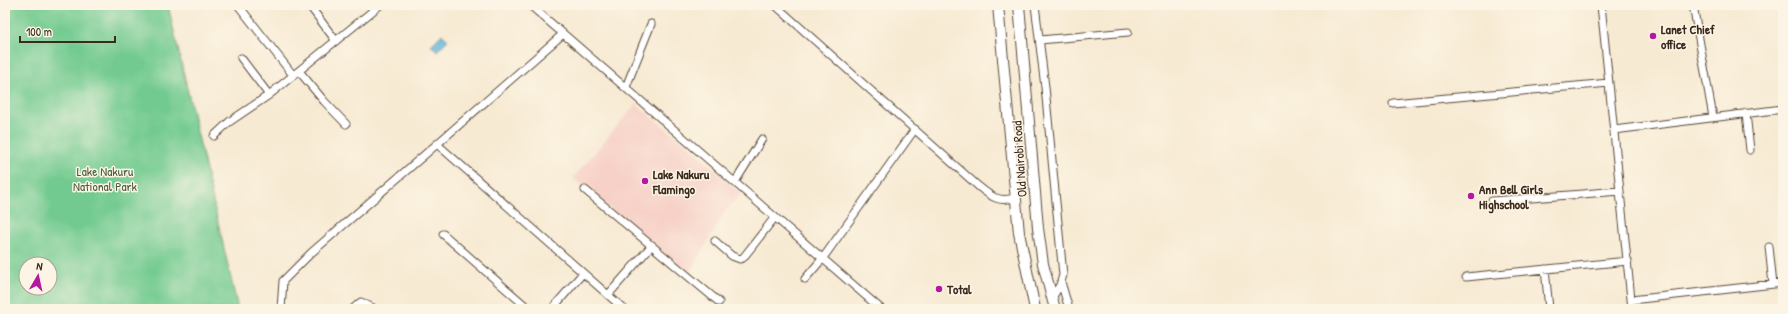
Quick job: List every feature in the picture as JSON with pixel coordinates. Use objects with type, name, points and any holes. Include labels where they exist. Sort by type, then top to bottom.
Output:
[{"type":"highway","name":"Old Nairobi Road","points":[[998,5],[1019,233],[1035,309]]},
{"type":"highway","name":"Old Nairobi Road","points":[[1019,5],[1038,228],[1043,264],[1055,309]]},
{"type":"street","points":[[238,5],[296,73],[346,124]]},
{"type":"street","points":[[310,5],[336,41]]},
{"type":"street","points":[[214,136],[229,122],[270,95],[380,5]]},
{"type":"street","points":[[530,5],[881,309]]},
{"type":"street","points":[[775,5],[993,198],[1010,200],[1016,197]]},
{"type":"street","points":[[1035,5],[1040,40],[1063,275],[1061,282],[1052,298]]},
{"type":"street","points":[[1601,5],[1632,309]]},
{"type":"street","points":[[1694,5],[1713,117]]},
{"type":"street","points":[[626,87],[652,24]]},
{"type":"street","points":[[1040,40],[1128,32]]},
{"type":"street","points":[[281,309],[283,281],[311,253],[563,34]]},
{"type":"street","points":[[241,58],[270,95]]},
{"type":"street","points":[[1393,103],[1609,83]]},
{"type":"street","points":[[1614,130],[1783,108]]},
{"type":"street","points":[[1746,113],[1750,150]]},
{"type":"street","points":[[805,279],[823,258],[915,129]]},
{"type":"street","points":[[735,182],[762,139]]},
{"type":"street","points":[[437,144],[624,309]]},
{"type":"street","points":[[585,190],[719,302]]},
{"type":"street","points":[[1492,201],[1620,191]]},
{"type":"street","points":[[715,241],[732,256],[740,259],[744,258],[775,217]]},
{"type":"street","points":[[443,234],[529,309]]},
{"type":"street","points":[[608,295],[652,245]]},
{"type":"street","points":[[1769,247],[1774,284]]},
{"type":"street","points":[[1466,276],[1628,261]]},
{"type":"street","points":[[1545,269],[1549,309]]},
{"type":"street","points":[[552,309],[583,273]]},
{"type":"street","points":[[1061,282],[1069,309]]},
{"type":"street","points":[[1631,300],[1783,283]]},
{"type":"street","points":[[353,309],[361,302],[375,309]]},
{"type":"shaded area","points":[[636,104],[692,149],[741,194],[727,209],[689,273],[573,178]]},
{"type":"green space","name":"Lake Nakuru National Park","points":[[5,5],[168,5],[238,309],[5,309]]},
{"type":"water","points":[[442,34],[448,40],[437,51],[431,45]]},
{"type":"place","name":"Lanet Chief office","points":[[1653,36]]},
{"type":"place","name":"Lake Nakuru Flamingo","points":[[645,181]]},
{"type":"place","name":"Ann Bell Girls Highschool","points":[[1471,196]]},
{"type":"place","name":"Total","points":[[939,289]]}]
